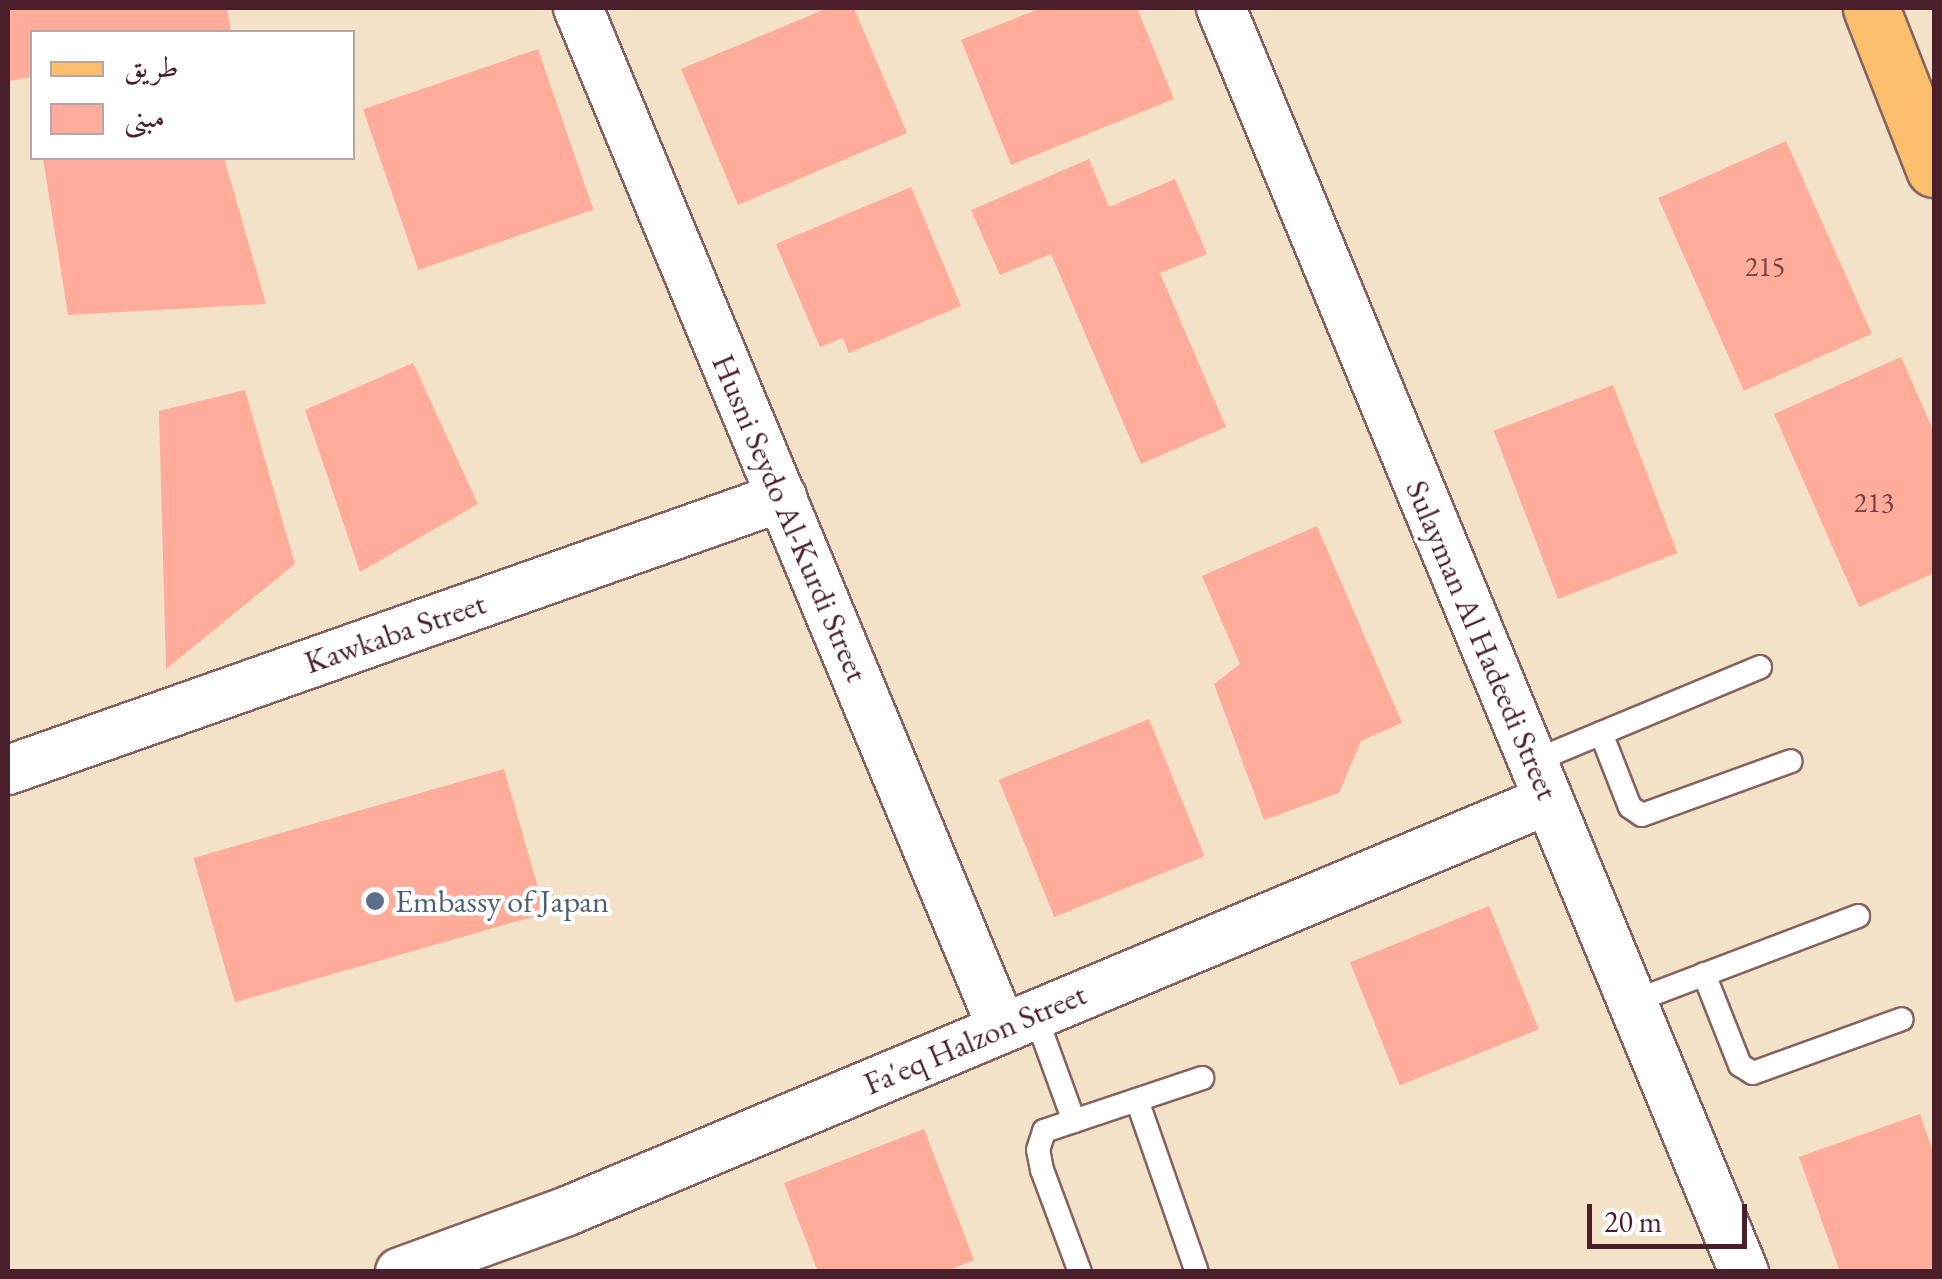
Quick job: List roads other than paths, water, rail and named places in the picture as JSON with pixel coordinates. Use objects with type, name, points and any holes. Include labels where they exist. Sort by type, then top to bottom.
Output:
[{"type":"main road","points":[[1871,8],[1934,169]]},
{"type":"street","name":"Husni Seydo Al-Kurdi Street","points":[[578,8],[782,497],[1018,1021]]},
{"type":"street","name":"Sulayman Al Hadeedi Street","points":[[1220,8],[1744,1272]]},
{"type":"street","name":"Kawkaba Street","points":[[8,770],[782,497]]},
{"type":"street","name":"Fa'eq Halzon Street","points":[[400,1272],[566,1212],[1018,1021],[1540,781]]},
{"type":"lane","points":[[1540,781],[1602,733],[1760,667]]},
{"type":"lane","points":[[1602,733],[1630,807],[1642,815],[1792,762]]},
{"type":"lane","points":[[1632,1002],[1858,916]]},
{"type":"lane","points":[[1704,974],[1740,1065],[1753,1073],[1902,1018]]},
{"type":"lane","points":[[1018,1021],[1074,1122]]},
{"type":"lane","points":[[1080,1272],[1038,1150],[1044,1132],[1202,1078]]},
{"type":"lane","points":[[1138,1100],[1197,1272]]},
{"type":"place","name":"Embassy of Japan","points":[[375,901]]}]
